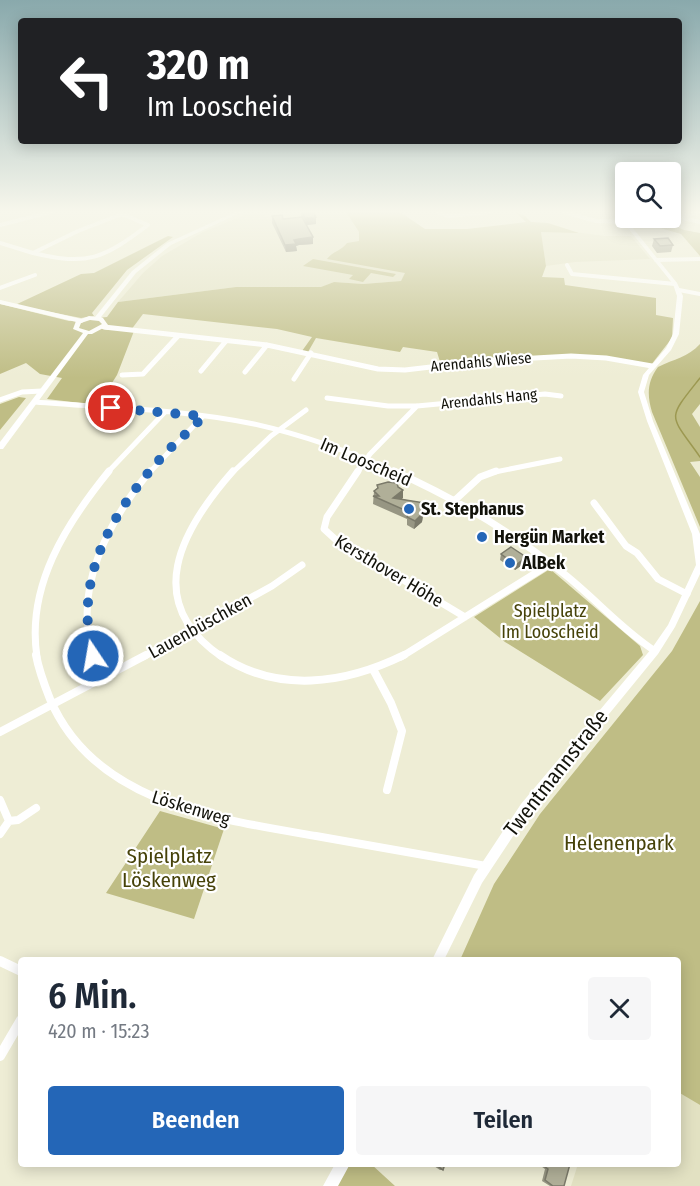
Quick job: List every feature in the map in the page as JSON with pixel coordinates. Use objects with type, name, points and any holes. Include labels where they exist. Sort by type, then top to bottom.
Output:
[{"type":"main road","points":[[97,318],[140,267]]},
{"type":"main road","points":[[0,447],[86,333],[104,327],[104,321],[97,318],[81,321],[75,328],[86,333]]},
{"type":"street","points":[[568,267],[572,274],[677,287],[700,294]]},
{"type":"street","points":[[662,267],[677,287]]},
{"type":"street","points":[[0,288],[34,275]]},
{"type":"street","name":"Twentmannstraße","points":[[440,957],[486,866],[525,808],[655,651],[670,627],[700,565],[696,534],[643,404],[643,382],[652,366],[672,344],[676,331],[677,287]]},
{"type":"street","points":[[0,302],[81,321]]},
{"type":"street","name":"Arendahls Wiese","points":[[104,327],[267,345],[366,367],[392,370],[554,357],[606,358],[652,366]]},
{"type":"street","points":[[122,375],[143,374],[178,336]]},
{"type":"street","points":[[201,371],[226,341]]},
{"type":"street","points":[[245,372],[267,345]]},
{"type":"street","points":[[294,379],[310,353]]},
{"type":"street","points":[[0,400],[22,392],[42,392]]},
{"type":"street","name":"Arendahls Hang","points":[[327,398],[417,406],[545,394],[561,396]]},
{"type":"street","name":"Im Looscheid","points":[[35,402],[203,416],[277,429],[321,442],[367,460],[454,501],[506,532],[550,564],[655,651]]},
{"type":"street","name":"Arendahls Hang","points":[[367,460],[417,406]]},
{"type":"street","points":[[306,410],[277,429],[223,482],[199,518],[185,545],[176,570],[175,583],[180,608],[190,632],[232,664],[277,679],[320,681],[374,671],[405,655],[550,564]]},
{"type":"street","name":"Löskenweg","points":[[165,412],[120,458],[94,490],[64,535],[48,567],[37,601],[34,631],[38,667],[52,705],[67,730],[96,761],[127,785],[162,802],[224,820],[486,866]]},
{"type":"street","points":[[103,678],[93,656],[86,624],[88,590],[96,560],[115,523],[142,481],[169,449],[203,416]]},
{"type":"street","points":[[454,501],[485,475],[560,459]]},
{"type":"street","name":"Kersthover Höhe","points":[[367,460],[327,517],[324,526],[326,531],[465,618]]},
{"type":"street","points":[[594,503],[626,546],[637,553],[658,579],[687,594]]},
{"type":"street","name":"Lauenbüschken","points":[[0,732],[190,632],[272,586],[302,565]]},
{"type":"street","points":[[374,671],[391,703],[402,731],[387,790]]},
{"type":"street","points":[[0,800],[9,821]]},
{"type":"street","points":[[0,834],[9,821],[18,820],[36,808]]},
{"type":"street","points":[[0,961],[18,970]]},
{"type":"street","points":[[0,1056],[18,1025]]},
{"type":"street","points":[[330,1186],[341,1167]]},
{"type":"shaded area","points":[[149,267],[398,267],[406,273],[401,281],[363,284],[334,282],[322,287],[236,287],[118,302]]},
{"type":"shaded area","points":[[681,1094],[700,1105],[700,1186],[571,1186],[577,1167],[681,1167]]},
{"type":"green space","points":[[105,267],[131,267],[92,313],[94,316],[81,318],[15,305],[81,274],[94,273]]},
{"type":"green space","points":[[310,267],[359,267],[396,274],[393,277],[371,273],[363,282],[349,279],[353,275]]},
{"type":"green space","points":[[374,267],[546,267],[542,277],[564,278],[565,285],[656,298],[656,315],[673,318],[672,338],[651,365],[592,356],[441,365],[437,352],[403,347],[400,352],[316,338],[308,352],[302,351],[312,337],[277,329],[143,314],[131,330],[134,331],[117,375],[98,405],[47,399],[62,378],[40,374],[26,363],[0,374],[0,304],[69,321],[107,317],[118,302],[236,287],[321,287],[334,282],[363,284],[401,281],[405,273]]},
{"type":"green space","points":[[700,344],[700,404],[692,414],[700,427],[700,461],[690,462],[700,477],[700,527],[652,412],[649,394],[650,383],[658,367],[686,355]]},
{"type":"green space","points":[[19,397],[26,398],[0,430],[0,404]]},
{"type":"green space","name":"Spielplatz Im Looscheid","points":[[550,569],[640,646],[643,655],[600,701],[505,642],[474,617]]},
{"type":"green space","name":"Helenenpark","points":[[700,601],[700,1105],[681,1094],[681,957],[461,957],[494,884],[540,814],[672,651]]},
{"type":"green space","name":"Spielplatz Löskenweg","points":[[160,811],[224,829],[194,919],[106,893]]},
{"type":"green space","points":[[342,1167],[374,1167],[395,1186],[331,1186]]},
{"type":"building","points":[[388,482],[397,483],[398,487],[403,490],[393,498],[425,503],[422,514],[415,521],[407,517],[409,512],[373,496],[379,496],[374,491],[378,488],[377,485]]},
{"type":"building","points":[[511,547],[526,557],[516,565],[501,554]]},
{"type":"building","points":[[545,1167],[569,1167],[564,1186],[553,1186],[545,1180],[548,1169]]},
{"type":"waterway","points":[[700,378],[681,402],[676,417],[677,424],[700,457]]},
{"type":"place","name":"St. Stephanus","points":[[409,509]]},
{"type":"place","name":"Hergün Market","points":[[482,537]]},
{"type":"place","name":"AlBek","points":[[510,563]]},
{"type":"route","points":[[93,656],[86,624],[86,608],[91,575],[102,545],[142,481],[169,449],[203,416],[111,408]]}]
